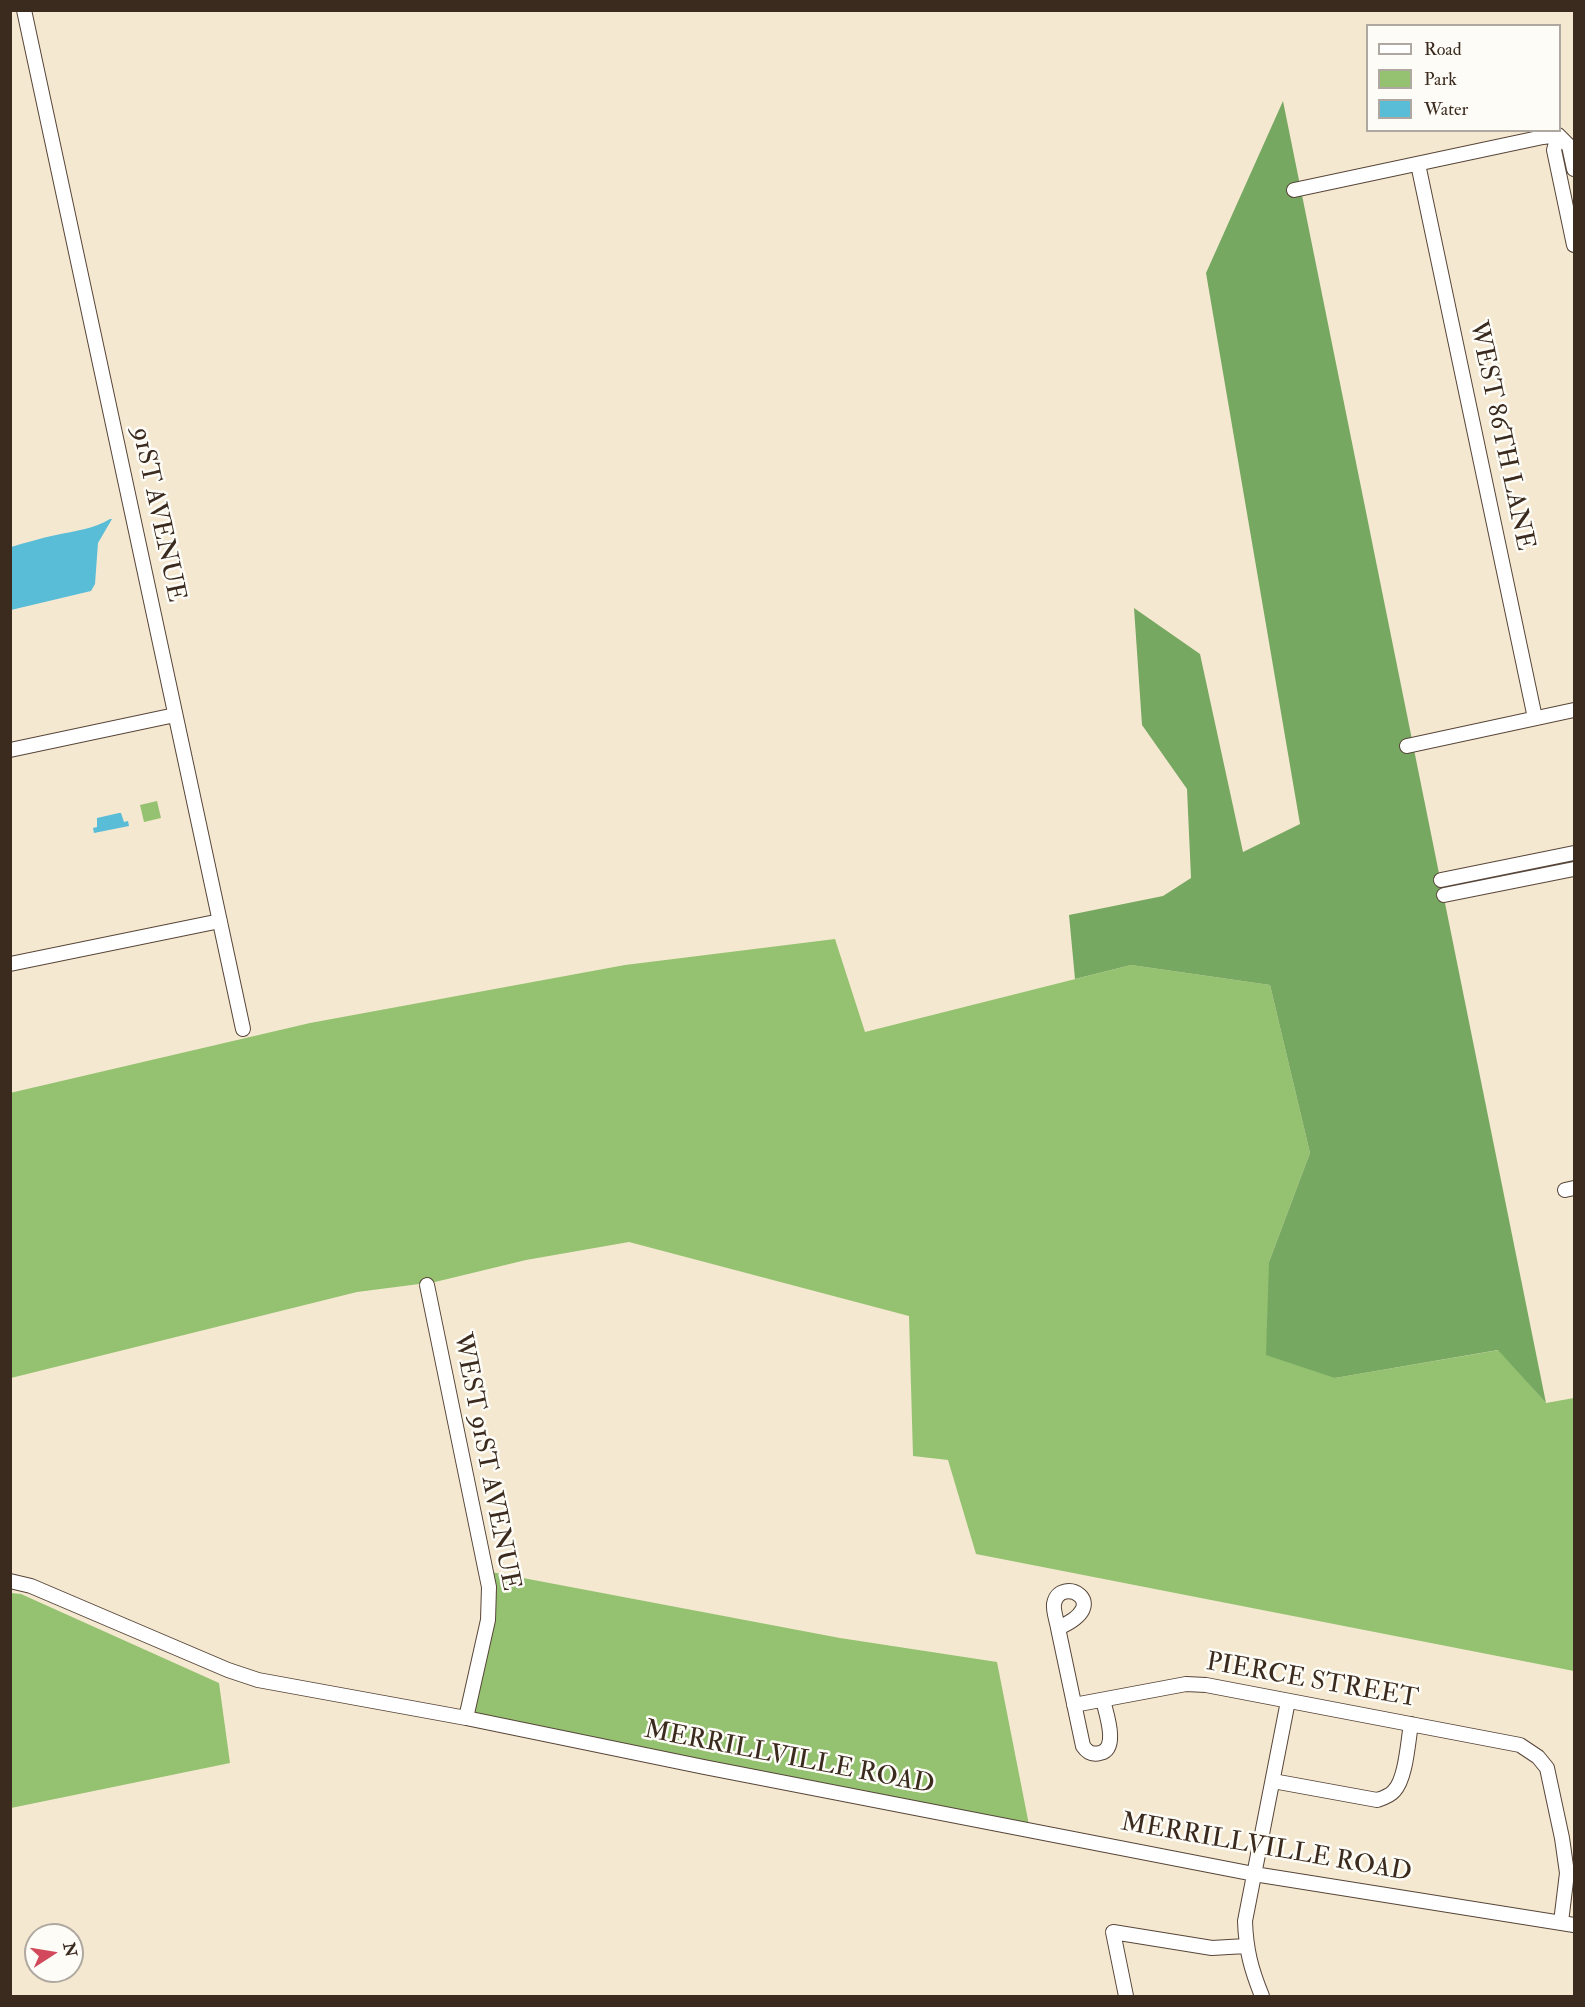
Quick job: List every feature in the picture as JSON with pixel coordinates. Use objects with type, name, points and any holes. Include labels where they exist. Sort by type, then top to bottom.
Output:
[{"type":"street","name":"91ST AVENUE","points":[[24,10],[243,1029]]},
{"type":"street","points":[[1294,190],[1558,135]]},
{"type":"street","points":[[1558,135],[1569,146],[1575,170]]},
{"type":"street","points":[[1558,135],[1554,150],[1575,245]]},
{"type":"street","name":"WEST 86TH LANE","points":[[1418,164],[1535,718]]},
{"type":"street","points":[[1407,746],[1575,710]]},
{"type":"street","points":[[10,750],[176,715]]},
{"type":"street","points":[[1441,880],[1572,854],[1574,872],[1444,896]]},
{"type":"street","points":[[10,964],[220,921]]},
{"type":"street","name":"WEST 91ST AVENUE","points":[[427,1285],[489,1587],[488,1620],[466,1718]]},
{"type":"street","name":"MERRILLVILLE ROAD","points":[[10,1581],[31,1586],[228,1670],[258,1680],[466,1718],[714,1769],[1254,1874],[1568,1923]]},
{"type":"street","points":[[1058,1628],[1083,1746],[1087,1751],[1102,1753],[1108,1749],[1111,1741],[1103,1700]]},
{"type":"street","name":"PIERCE STREET","points":[[1074,1705],[1186,1684],[1206,1685],[1520,1745],[1538,1757],[1547,1768],[1566,1861],[1568,1923]]},
{"type":"street","points":[[1262,1996],[1250,1967],[1245,1921],[1288,1701]]},
{"type":"street","points":[[1273,1781],[1377,1800],[1388,1796],[1401,1781],[1410,1724]]},
{"type":"street","points":[[1126,1996],[1113,1932],[1212,1948],[1246,1946]]},
{"type":"green space","points":[[1283,101],[1546,1403],[1498,1350],[1335,1378],[1266,1355],[1269,1262],[1310,1153],[1270,985],[1131,965],[1075,979],[1069,915],[1163,896],[1191,878],[1187,789],[1142,725],[1134,608],[1200,654],[1243,852],[1300,824],[1206,273]]},
{"type":"green space","points":[[157,801],[161,818],[144,822],[140,805]]},
{"type":"green space","points":[[835,939],[865,1032],[1131,965],[1270,985],[1310,1153],[1269,1262],[1335,1378],[1499,1350],[1546,1403],[1574,1398],[1574,1671],[976,1554],[948,1460],[913,1456],[909,1316],[629,1242],[526,1260],[435,1282],[357,1292],[11,1378],[10,1093],[310,1023],[625,965]]},
{"type":"green space","points":[[486,1571],[840,1638],[997,1662],[1030,1830],[466,1718],[488,1620]]},
{"type":"green space","points":[[11,1593],[21,1594],[219,1683],[230,1763],[11,1808]]},
{"type":"water","points":[[112,519],[98,543],[95,584],[91,591],[11,610],[11,547],[90,527]]},
{"type":"water","points":[[121,813],[124,822],[128,821],[129,826],[94,833],[93,828],[97,827],[97,818]]}]
